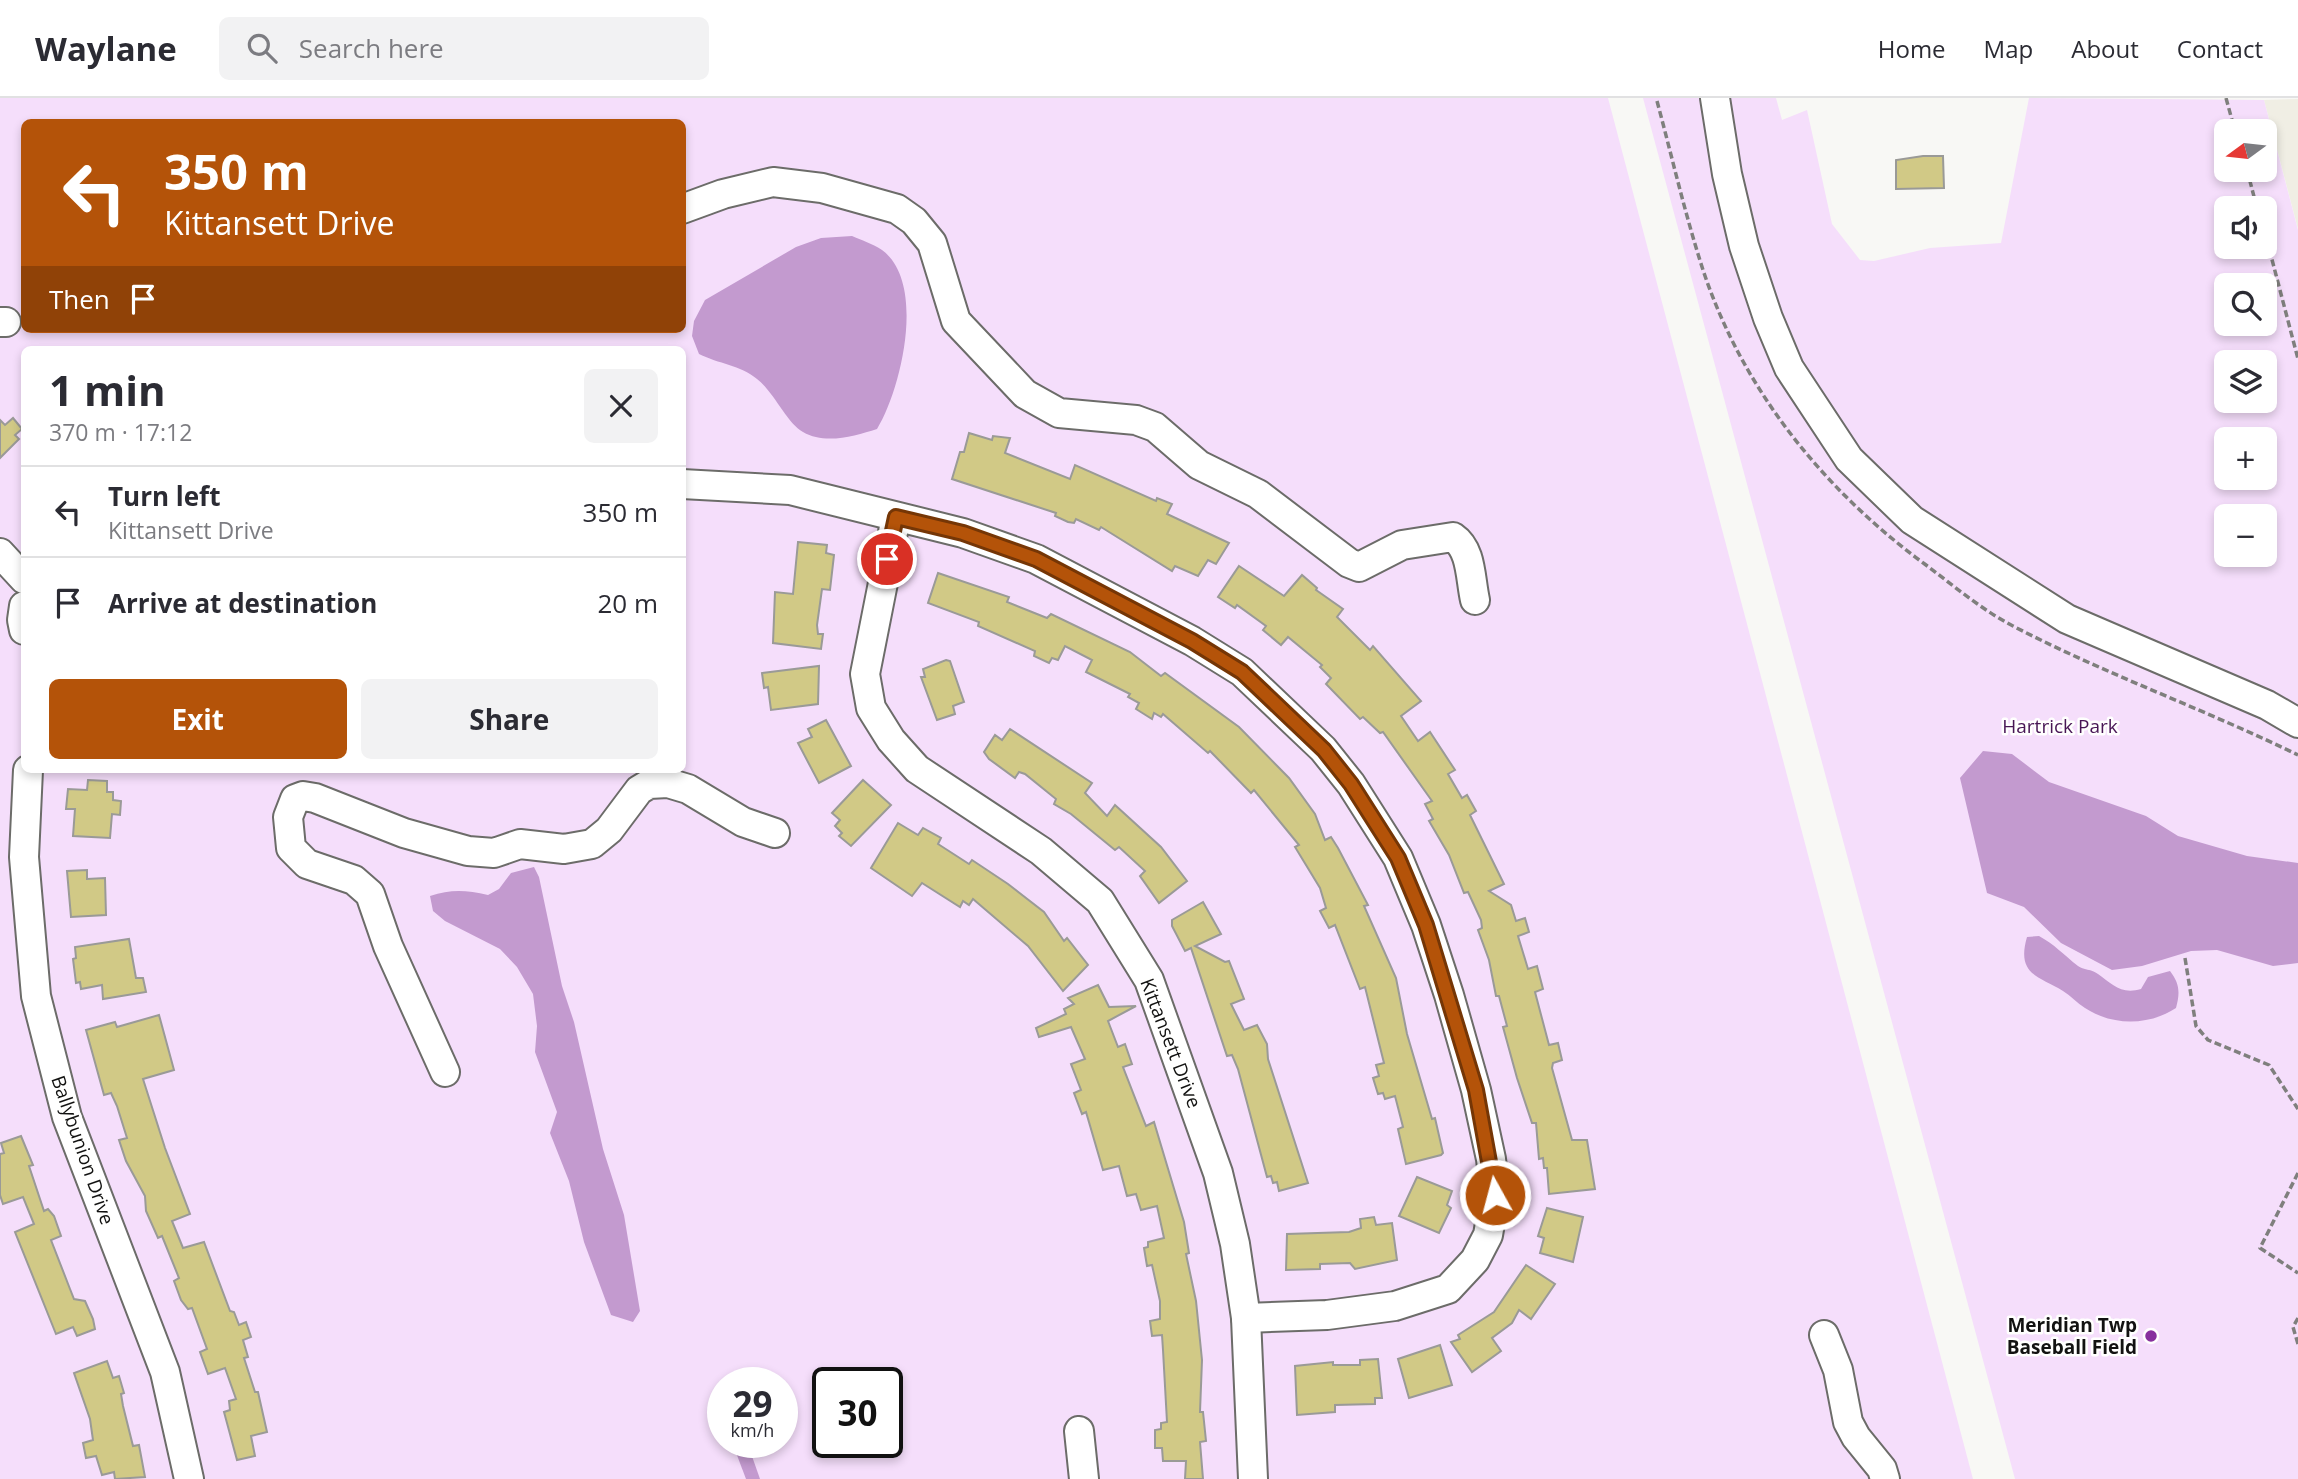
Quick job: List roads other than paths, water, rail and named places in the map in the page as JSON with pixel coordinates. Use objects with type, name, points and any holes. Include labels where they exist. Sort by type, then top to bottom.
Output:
[{"type":"street","points":[[1715,98],[1727,174],[1744,246],[1768,318],[1789,368],[1849,459],[1912,520],[2067,619],[2267,705],[2298,723]]},
{"type":"street","points":[[686,208],[723,194],[773,182],[822,188],[897,209],[914,221],[932,243],[956,321],[1026,394],[1041,405],[1068,415],[1136,420],[1155,427],[1199,465],[1258,494],[1349,563],[1359,567],[1402,545],[1452,537],[1462,543],[1466,553],[1475,600]]},
{"type":"street","points":[[686,484],[790,490],[963,533],[1036,559],[1192,641],[1242,672],[1324,750],[1351,784],[1398,858],[1426,925],[1476,1090],[1495,1195],[1488,1235],[1475,1260],[1448,1289],[1395,1306],[1327,1315],[1246,1318]]},
{"type":"street","name":"Kittansett Drive","points":[[896,517],[865,674],[871,708],[891,740],[917,769],[1041,851],[1100,901],[1149,980],[1217,1173],[1235,1244],[1246,1318],[1253,1479]]},
{"type":"street","points":[[0,553],[21,576]]},
{"type":"street","name":"Ballybunion Drive","points":[[28,773],[24,857],[36,996],[67,1117],[166,1372],[189,1479]]},
{"type":"street","points":[[445,1072],[427,1036],[411,991],[388,946],[370,894],[354,880],[307,863],[291,848],[288,817],[295,800],[303,796],[315,798],[404,833],[468,851],[494,853],[520,844],[564,849],[592,844],[609,830],[639,790],[649,784],[668,783],[688,789],[743,822],[775,833]]},
{"type":"street","points":[[1824,1335],[1838,1370],[1849,1422],[1856,1437],[1882,1469],[1885,1479]]},
{"type":"street","points":[[1079,1431],[1084,1479]]},
{"type":"place","name":"Meridian Twp Baseball Field","points":[[2151,1336]]},
{"type":"park label","name":"Hartrick Park","points":[[2060,726]]}]
